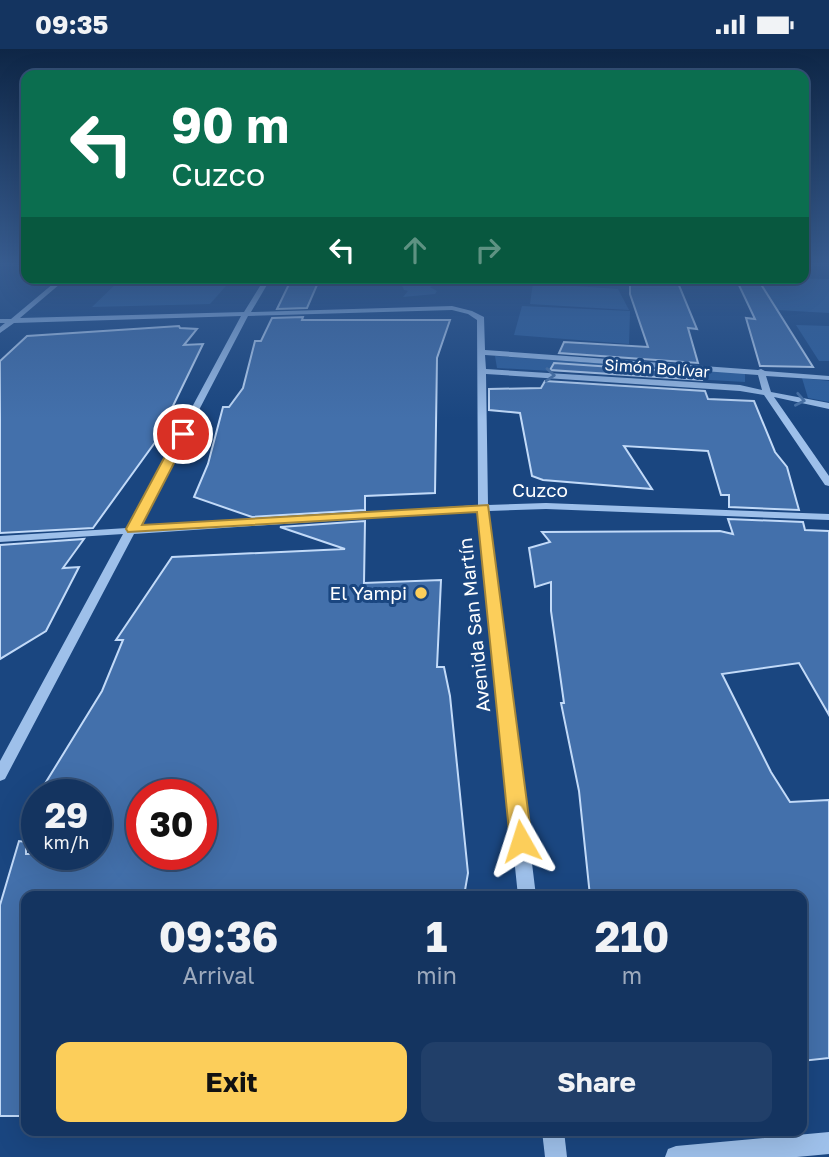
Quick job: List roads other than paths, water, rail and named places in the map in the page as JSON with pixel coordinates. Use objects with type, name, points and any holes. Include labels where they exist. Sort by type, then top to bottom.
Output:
[{"type":"street","points":[[0,331],[18,316]]},
{"type":"street","points":[[0,321],[180,316]]},
{"type":"street","points":[[0,775],[245,316]]},
{"type":"street","name":"Avenida San Martín","points":[[476,316],[481,319],[483,508],[526,891]]},
{"type":"street","name":"Simón Bolívar","points":[[481,352],[829,378]]},
{"type":"street","name":"Simón Bolívar","points":[[482,371],[740,388],[829,405]]},
{"type":"street","points":[[761,372],[767,393],[829,483]]},
{"type":"street","name":"Cuzco","points":[[0,539],[483,508],[559,507],[829,517]]},
{"type":"street","points":[[554,1136],[556,1157]]},
{"type":"street","points":[[676,1157],[829,1143]]},
{"type":"place","name":"El Yampi","points":[[421,593]]}]
